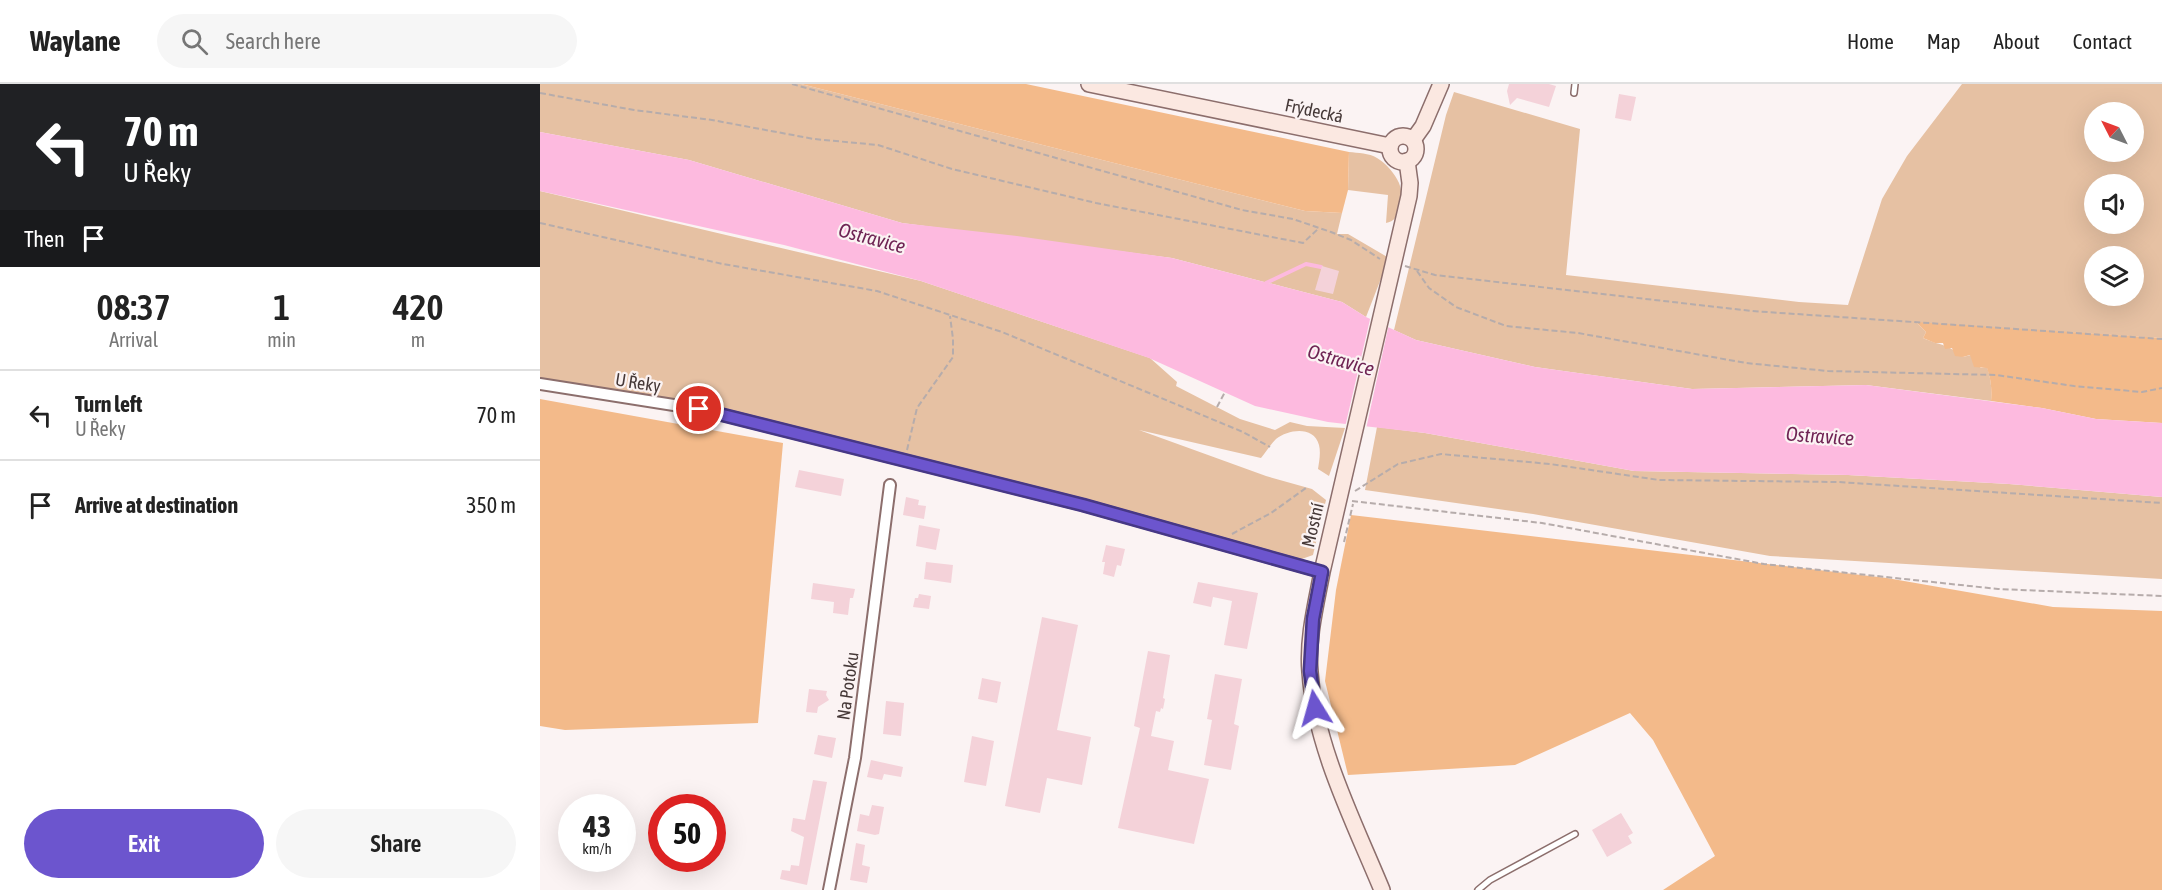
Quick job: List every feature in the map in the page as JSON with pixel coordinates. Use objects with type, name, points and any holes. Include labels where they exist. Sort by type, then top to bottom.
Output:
[{"type":"main road","name":"Frýdecká","points":[[1089,84],[1390,146]]},
{"type":"main road","points":[[1413,140],[1423,126],[1441,84]]},
{"type":"main road","points":[[1400,136],[1407,136],[1413,140],[1416,152],[1413,158],[1403,162],[1395,159],[1391,154],[1392,141],[1400,136]]},
{"type":"main road","name":"Mostní","points":[[1382,890],[1323,744],[1310,671],[1313,619],[1322,572],[1408,196],[1407,161]]},
{"type":"street","name":"U Řeky","points":[[540,384],[699,409],[1083,505],[1322,572]]},
{"type":"street","name":"Na Potoku","points":[[829,890],[855,758],[890,485]]},
{"type":"lane","points":[[1574,93],[1575,84]]},
{"type":"lane","points":[[1478,890],[1490,880],[1575,834]]},
{"type":"path","points":[[792,84],[1242,210],[1293,219],[1351,240],[1368,253],[1435,275],[1752,311],[2162,339]]},
{"type":"path","points":[[540,93],[634,110],[712,120],[814,139],[878,145],[952,169],[1096,203],[1303,243],[1318,228]]},
{"type":"path","points":[[540,223],[723,264],[877,291],[1002,332],[1243,432],[1270,447]]},
{"type":"path","points":[[1416,270],[1429,288],[1456,307],[1506,326],[1578,333],[1746,363],[1817,370],[1996,375],[2074,386],[2142,392],[2162,388]]},
{"type":"path","points":[[905,461],[916,408],[953,357],[949,315]]},
{"type":"path","points":[[1217,407],[1225,392]]},
{"type":"path","points":[[1355,491],[1398,464],[1441,454],[1550,464],[1659,480],[1838,482],[2162,503]]},
{"type":"path","points":[[1208,540],[1236,533],[1306,488]]},
{"type":"path","points":[[1340,496],[1353,501],[1542,523],[1764,564],[1998,589],[2162,596]]},
{"type":"shaded area","points":[[540,84],[801,84],[1305,211],[1342,213],[1337,234],[1348,234],[1389,258],[1366,317],[1342,302],[1172,258],[902,223],[689,160],[540,132]]},
{"type":"shaded area","points":[[801,84],[1026,84],[1349,152],[1348,190],[1342,213],[1305,211]]},
{"type":"shaded area","points":[[1962,84],[2162,84],[2162,338],[1917,323],[1926,332],[1923,338],[1948,347],[1963,357],[1971,355],[1973,361],[1981,368],[1987,367],[1991,384],[1991,401],[1866,385],[1692,389],[1535,367],[1416,340],[1394,330],[1446,115],[1454,92],[1580,129],[1566,275],[1799,302],[1848,305],[1882,199],[1907,156]]},
{"type":"shaded area","points":[[1349,152],[1374,156],[1384,163],[1395,176],[1401,188],[1401,201],[1398,213],[1391,221],[1386,223],[1388,195],[1348,190]]},
{"type":"shaded area","points":[[540,191],[921,281],[1150,358],[1177,382],[1176,386],[1240,419],[1275,430],[1290,422],[1307,426],[1345,428],[1329,476],[1318,469],[1319,445],[1316,439],[1307,432],[1294,431],[1281,436],[1274,441],[1261,458],[1139,430],[1266,476],[1312,489],[1326,500],[1313,555],[1299,560],[699,409],[540,384]]},
{"type":"shaded area","points":[[1916,322],[2162,338],[2162,423],[2096,419],[1991,401],[1991,384],[1987,368],[1974,367],[1970,355],[1955,356],[1952,348],[1945,349],[1943,343],[1935,343],[1923,338],[1926,332]]},
{"type":"shaded area","points":[[540,399],[783,443],[758,723],[565,730],[540,726]]},
{"type":"shaded area","points":[[1377,427],[1425,433],[1634,471],[1848,475],[2009,484],[2162,497],[2162,579],[1770,556],[1533,514],[1365,490]]},
{"type":"shaded area","points":[[1351,515],[1887,578],[2053,607],[2162,611],[2162,890],[1663,890],[1715,856],[1653,740],[1630,713],[1515,765],[1348,775],[1325,681],[1336,590]]},
{"type":"water","name":"Ostravice","points":[[540,132],[689,160],[902,223],[1017,236],[1172,258],[1342,302],[1366,317],[1416,340],[1535,367],[1692,389],[1866,385],[2042,408],[2096,419],[2162,423],[2162,497],[2009,484],[1848,475],[1634,471],[1425,433],[1328,422],[1255,406],[1149,358],[921,281],[784,245],[540,191]]},
{"type":"pier","points":[[1371,315],[1389,324],[1366,429],[1345,427]]},
{"type":"building","points":[[1509,84],[1556,86],[1549,107],[1517,98],[1510,105],[1507,91]]},
{"type":"building","points":[[1619,94],[1636,97],[1631,121],[1615,118]]},
{"type":"building","points":[[1322,266],[1339,271],[1333,294],[1315,290]]},
{"type":"building","points":[[799,470],[844,479],[841,496],[795,487]]},
{"type":"building","points":[[906,497],[919,500],[918,505],[926,506],[924,519],[903,515]]},
{"type":"building","points":[[919,525],[940,529],[936,550],[916,546]]},
{"type":"building","points":[[1106,545],[1125,549],[1121,566],[1117,565],[1114,577],[1103,574],[1105,562],[1102,562]]},
{"type":"building","points":[[926,562],[953,565],[951,583],[924,579]]},
{"type":"building","points":[[1198,582],[1258,593],[1247,649],[1224,645],[1232,601],[1213,597],[1211,607],[1193,603]]},
{"type":"building","points":[[813,583],[855,589],[853,598],[850,598],[848,615],[833,613],[834,602],[811,599]]},
{"type":"building","points":[[919,594],[931,596],[929,609],[913,607],[915,598],[918,598]]},
{"type":"building","points":[[1042,617],[1078,625],[1057,730],[1091,737],[1082,785],[1047,778],[1040,813],[1005,806]]},
{"type":"building","points":[[1148,651],[1170,655],[1163,709],[1161,708],[1160,712],[1156,711],[1151,736],[1174,741],[1168,770],[1209,779],[1194,844],[1118,828],[1140,728],[1134,726]]},
{"type":"building","points":[[1215,674],[1242,679],[1234,724],[1239,726],[1231,770],[1204,765],[1212,720],[1207,719]]},
{"type":"building","points":[[982,678],[1001,682],[997,703],[978,699]]},
{"type":"building","points":[[809,689],[827,691],[826,695],[829,700],[818,707],[817,713],[806,712]]},
{"type":"building","points":[[886,701],[904,703],[901,736],[883,734]]},
{"type":"building","points":[[818,735],[836,738],[832,758],[814,754]]},
{"type":"building","points":[[972,736],[994,741],[986,786],[964,782]]},
{"type":"building","points":[[871,760],[903,767],[901,777],[884,774],[882,780],[867,777]]},
{"type":"building","points":[[813,780],[827,782],[807,885],[780,879],[782,870],[790,871],[791,865],[799,866],[804,837],[791,831],[793,818],[805,820]]},
{"type":"building","points":[[872,805],[884,807],[879,834],[875,835],[857,831],[860,814],[869,816]]},
{"type":"building","points":[[1621,813],[1633,833],[1628,836],[1632,843],[1607,857],[1592,830]]},
{"type":"building","points":[[856,843],[865,845],[862,865],[870,867],[867,883],[850,880]]},
{"type":"waterway","points":[[1266,283],[1306,264],[1321,267]]},
{"type":"route","points":[[699,409],[1083,505],[1322,572],[1313,619],[1310,671],[1315,708]]}]
